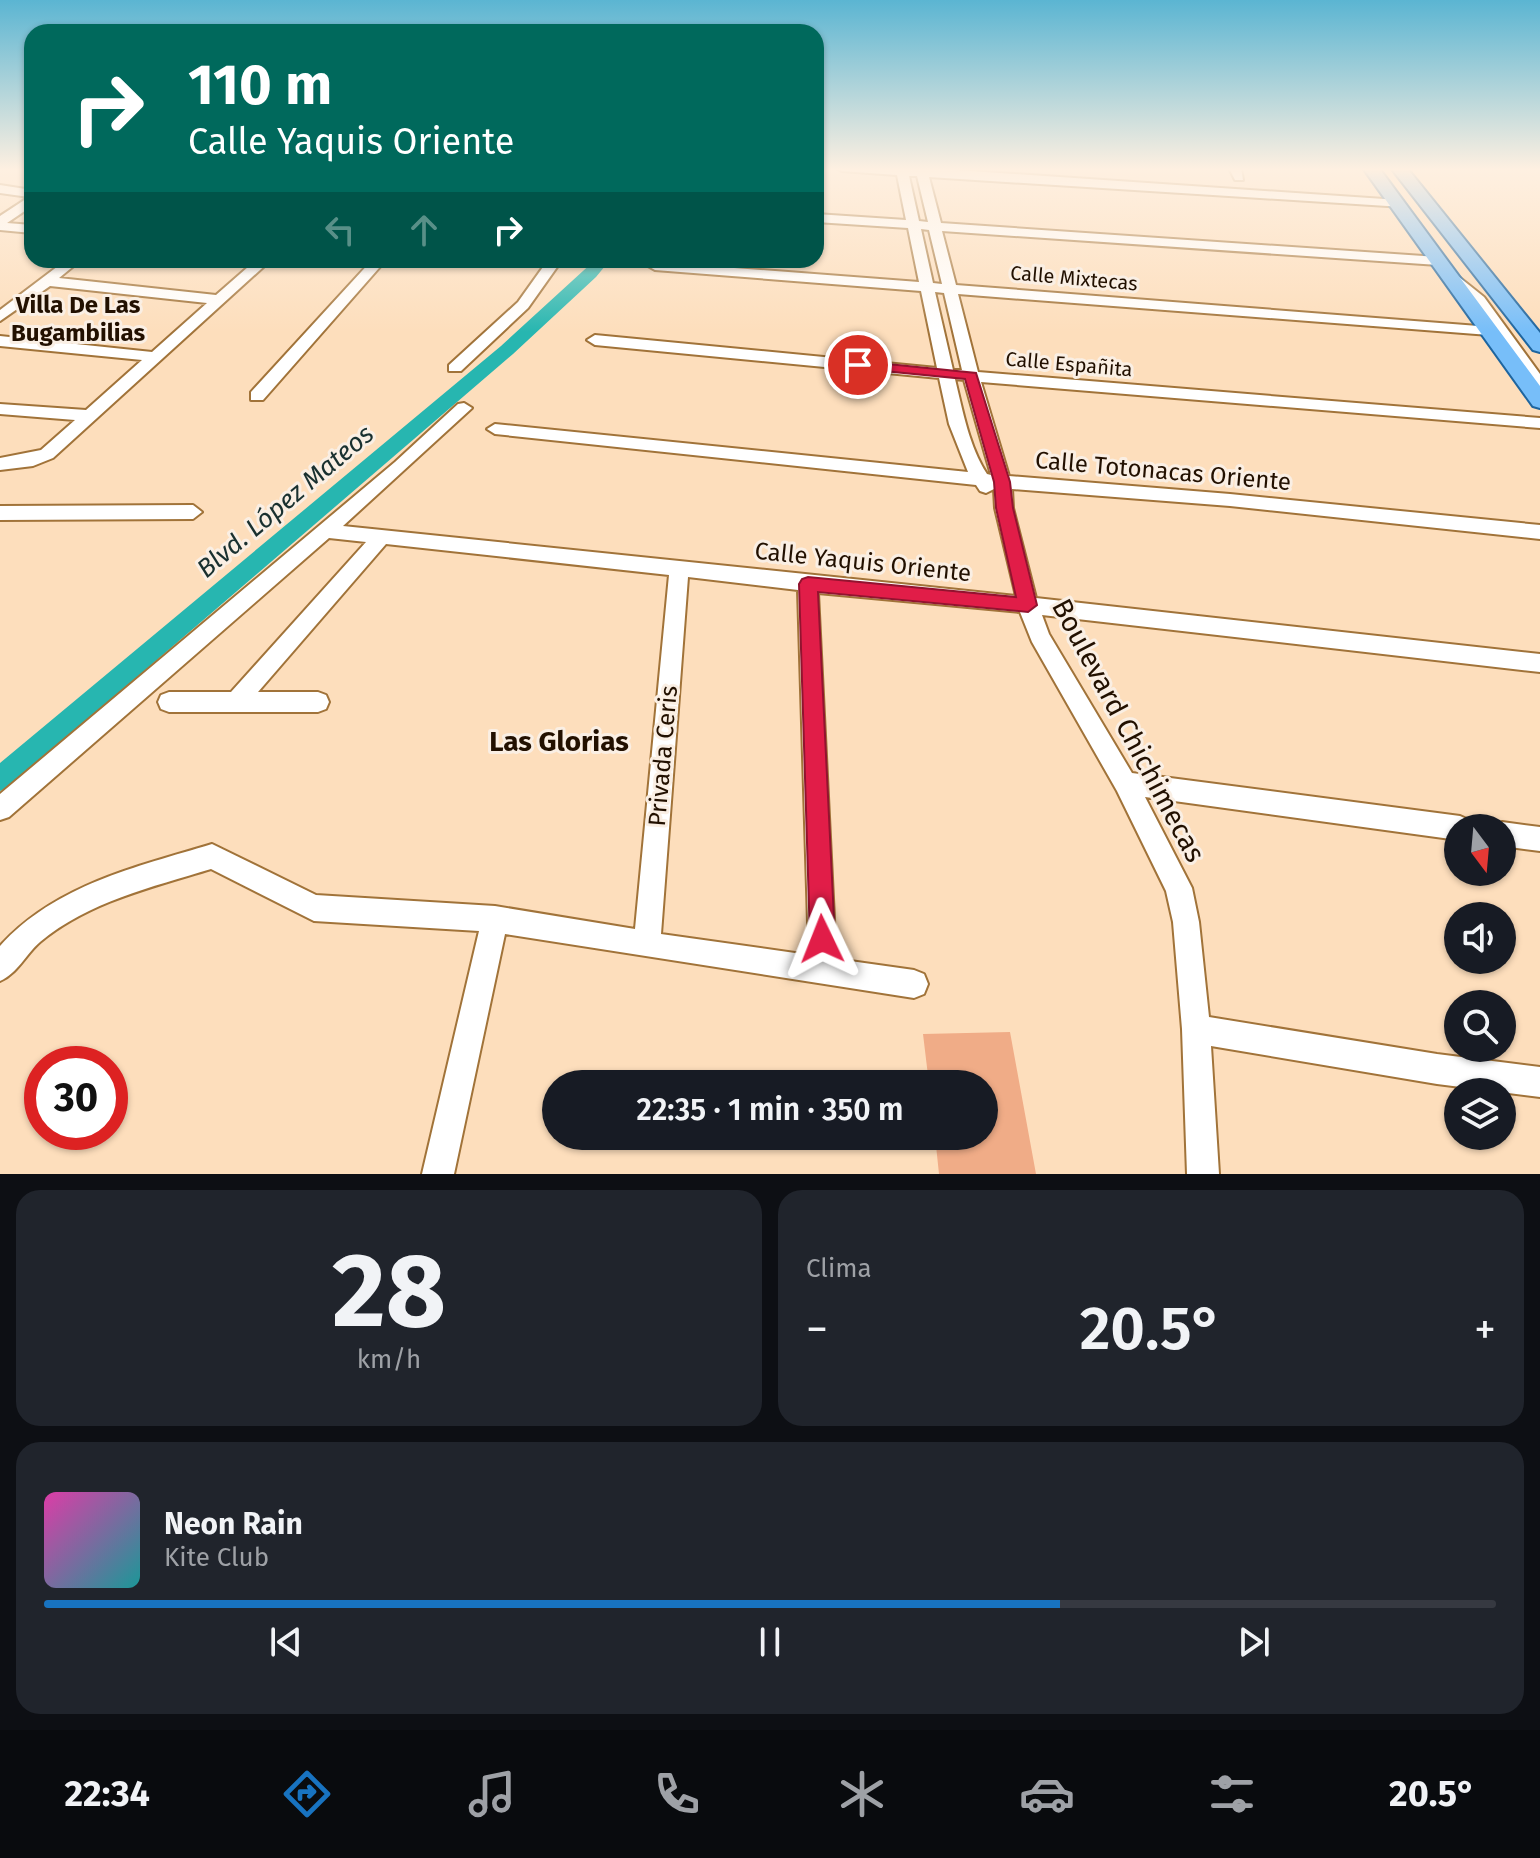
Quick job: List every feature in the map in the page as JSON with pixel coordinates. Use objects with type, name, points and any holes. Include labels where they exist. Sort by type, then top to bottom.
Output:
[{"type":"main road","points":[[1412,223],[1540,401]]},
{"type":"main road","points":[[1442,223],[1540,346]]},
{"type":"street","points":[[875,223],[1444,269],[1479,300],[1540,385]]},
{"type":"street","name":"Boulevard Chichimecas","points":[[914,223],[963,445],[979,478],[1004,508]]},
{"type":"street","name":"Boulevard Chichimecas","points":[[935,223],[971,376],[1002,482],[1004,508],[1028,605],[1039,636],[1125,783],[1179,888],[1186,922],[1196,1029],[1203,1174]]},
{"type":"street","points":[[0,317],[63,268]]},
{"type":"street","points":[[0,464],[41,457],[92,416],[255,268]]},
{"type":"street","points":[[257,396],[372,268]]},
{"type":"street","points":[[455,368],[503,327],[541,287],[551,268]]},
{"type":"street","name":"Calle Mixtecas","points":[[682,268],[1489,331]]},
{"type":"street","points":[[46,281],[219,300]]},
{"type":"street","points":[[1493,284],[1487,290],[1489,299],[1540,363]]},
{"type":"street","name":"Calle Españita","points":[[595,340],[947,374],[1540,423]]},
{"type":"street","points":[[0,341],[155,357]]},
{"type":"street","points":[[0,809],[464,408]]},
{"type":"street","points":[[0,409],[92,416]]},
{"type":"street","name":"Calle Totonacas Oriente","points":[[495,429],[1002,482],[1230,500],[1540,532]]},
{"type":"street","points":[[0,513],[193,512]]},
{"type":"street","name":"Calle Yaquis Oriente","points":[[324,531],[500,547],[808,584],[1028,605],[1540,663]]},
{"type":"street","points":[[237,701],[380,538]]},
{"type":"street","name":"Privada Ceris","points":[[647,945],[679,568]]},
{"type":"street","points":[[808,584],[823,969]]},
{"type":"street","points":[[169,702],[318,702]]},
{"type":"street","points":[[1125,783],[1444,826]]},
{"type":"street","points":[[1516,836],[1540,839]]},
{"type":"street","points":[[0,967],[30,933],[97,892],[212,856],[314,908],[495,919],[914,984]]},
{"type":"street","points":[[438,1174],[495,919]]},
{"type":"street","points":[[1196,1029],[1437,1069],[1540,1082]]},
{"type":"building","points":[[1010,1032],[1036,1174],[939,1174],[936,1150],[998,1150],[998,1070],[927,1070],[923,1034]]},
{"type":"waterway","name":"Blvd. López Mateos","points":[[0,779],[507,350],[596,268]]},
{"type":"district","name":"Villa De Las Bugambilias","points":[[78,319]]},
{"type":"district","name":"Las Glorias","points":[[559,741]]},
{"type":"route","points":[[822,939],[808,584],[1028,605],[1004,508],[1002,482],[971,376],[858,365]]}]
